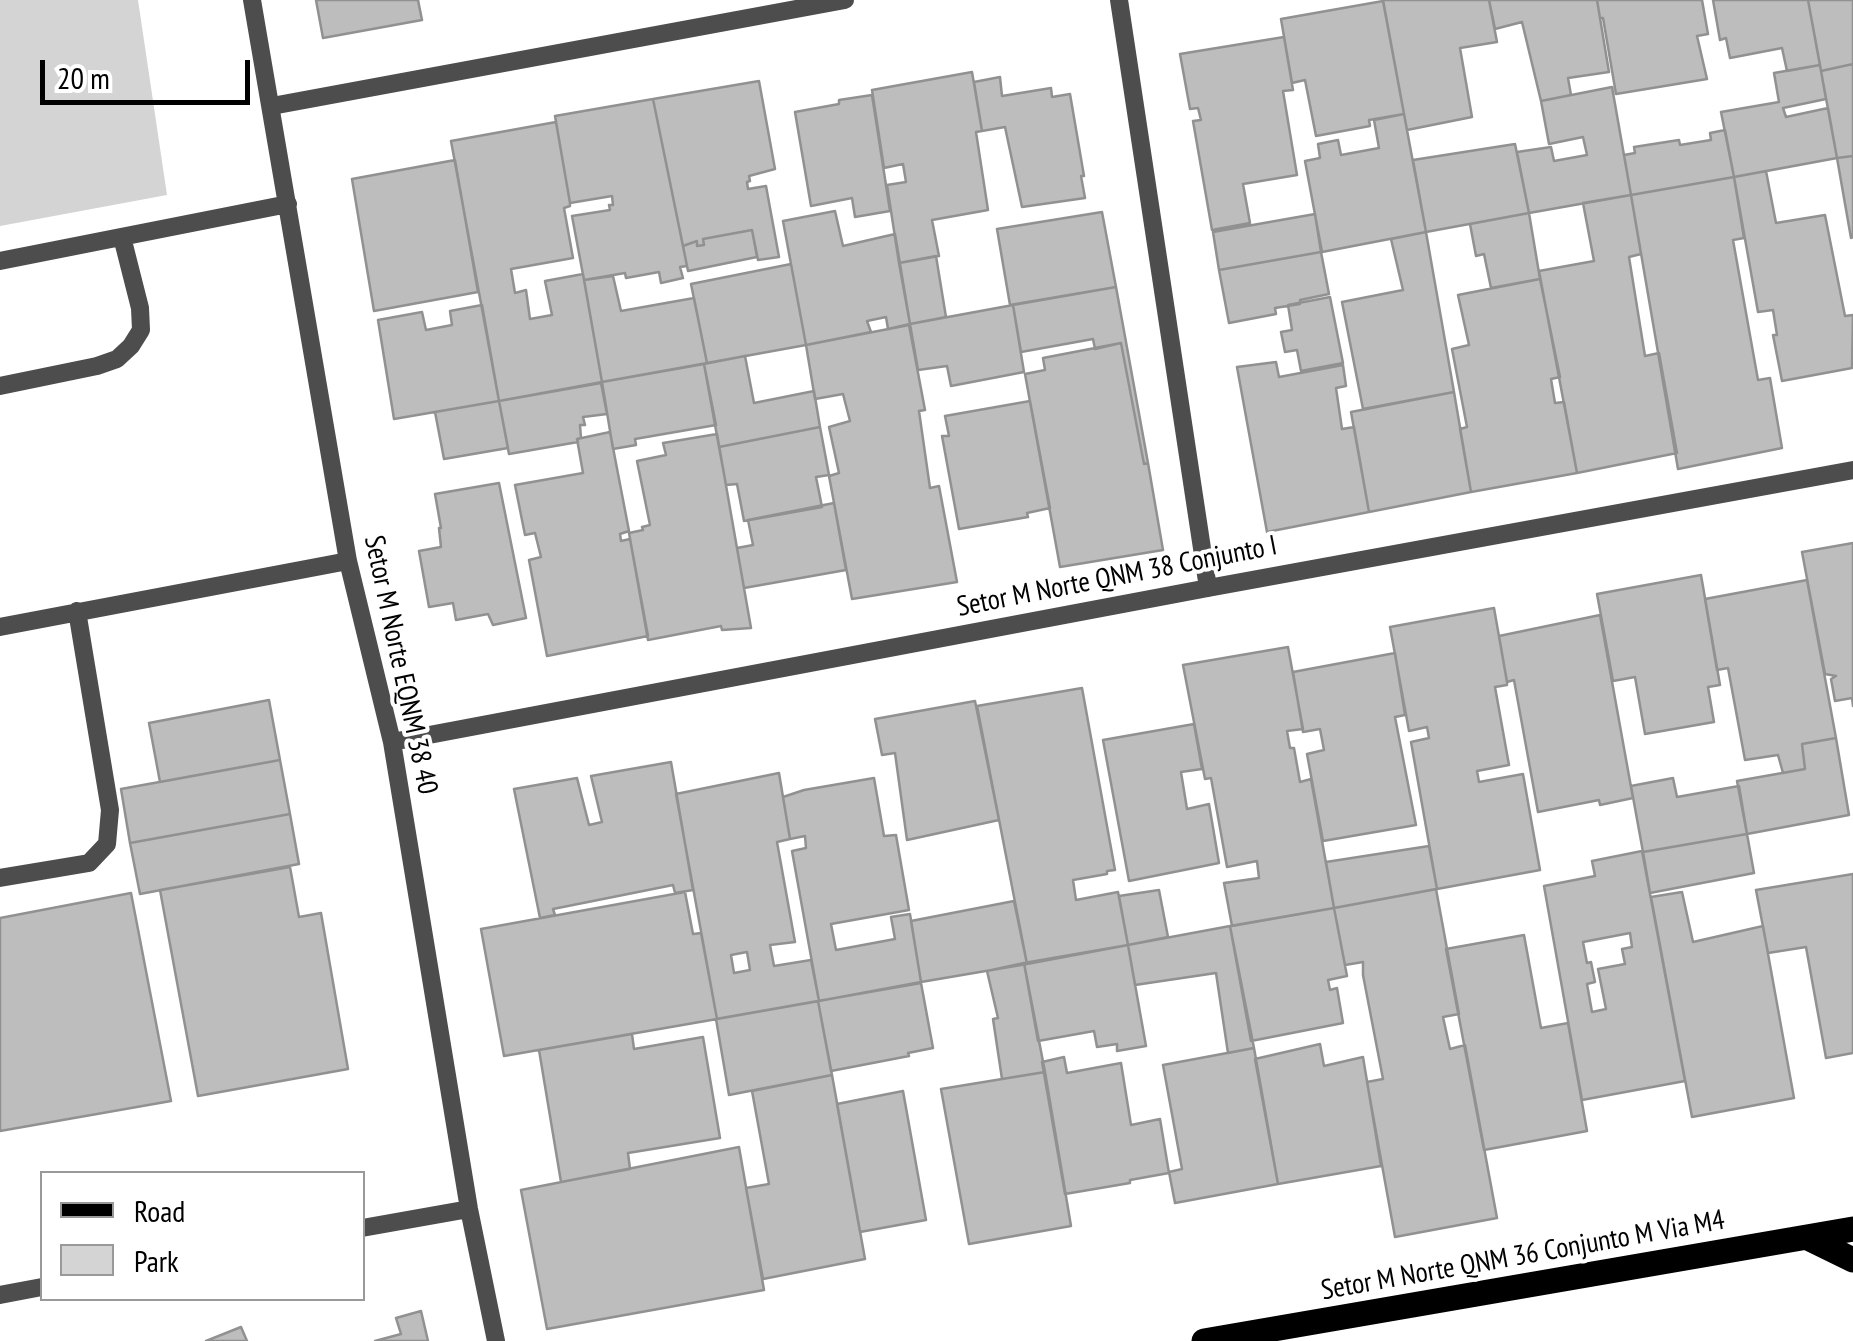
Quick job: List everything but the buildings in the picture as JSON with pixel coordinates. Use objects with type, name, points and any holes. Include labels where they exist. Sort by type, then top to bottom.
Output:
[{"type":"main road","name":"Setor M Norte QNM 36 Conjunto M Via M4","points":[[1204,1341],[1853,1229]]},
{"type":"main road","points":[[1808,1238],[1853,1260]]},
{"type":"street","name":"Setor M Norte EQNM 38 40","points":[[252,0],[348,562],[392,742],[469,1209],[496,1341]]},
{"type":"street","points":[[272,106],[845,0]]},
{"type":"street","points":[[1118,0],[1208,588]]},
{"type":"street","points":[[0,261],[288,204]]},
{"type":"street","points":[[0,386],[97,366],[117,359],[131,346],[140,330],[140,308],[122,237]]},
{"type":"street","name":"Setor M Norte QNM 38 Conjunto I","points":[[392,742],[1853,470]]},
{"type":"street","points":[[0,627],[348,562]]},
{"type":"street","points":[[0,878],[89,864],[107,844],[110,810],[78,611]]},
{"type":"street","points":[[365,1227],[469,1209]]},
{"type":"street","points":[[0,1295],[40,1287]]},
{"type":"green space","points":[[0,0],[138,0],[167,195],[0,226]]}]
